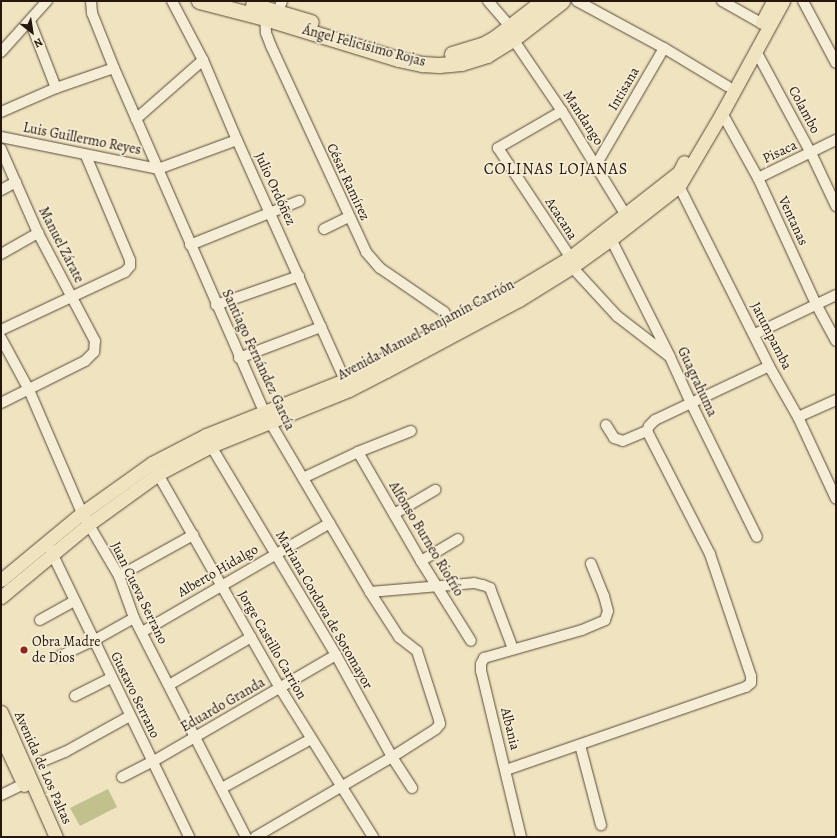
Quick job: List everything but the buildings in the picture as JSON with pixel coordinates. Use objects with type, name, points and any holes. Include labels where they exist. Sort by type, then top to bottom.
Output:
[{"type":"highway","name":"Ángel Felicísimo Rojas","points":[[199,1],[261,9],[280,6],[384,46],[420,54],[446,55],[470,50],[495,38],[511,33],[562,1]]},
{"type":"highway","name":"Ángel Felicísimo Rojas","points":[[238,1],[393,57],[422,64],[450,65],[475,60],[487,55],[543,1]]},
{"type":"main road","name":"Avenida Manuel Benjamín Carrión","points":[[347,385],[452,324],[514,291],[572,263],[625,214],[679,172],[773,1]]},
{"type":"main road","name":"Avenida Manuel Benjamín Carrión","points":[[1,580],[49,548],[89,524],[155,469],[211,446],[266,418],[347,385],[519,300],[572,263],[611,239],[678,186],[722,113],[783,1]]},
{"type":"main road","name":"Avenida Manuel Benjamín Carrión","points":[[1,597],[82,513],[155,469],[206,435],[266,418]]},
{"type":"main road","name":"Avenida de Los Paltas","points":[[1,712],[48,837]]},
{"type":"main road","name":"Avenida de Los Paltas","points":[[1,736],[28,782],[56,837]]},
{"type":"street","points":[[1,52],[47,1]]},
{"type":"street","name":"Santiago Fernández García","points":[[91,1],[92,13],[114,68],[266,418],[304,478],[370,592],[399,637],[417,650],[440,724],[436,729],[392,757]]},
{"type":"street","name":"Julio Ordóñez","points":[[172,1],[203,60],[237,140],[347,385]]},
{"type":"street","name":"Mandango","points":[[488,1],[511,33],[562,111],[625,214]]},
{"type":"street","points":[[577,1],[664,48],[727,86]]},
{"type":"street","points":[[722,1],[761,23]]},
{"type":"street","points":[[803,1],[836,63]]},
{"type":"street","name":"César Ramírez","points":[[261,9],[266,33],[271,46],[366,252],[380,268],[444,312],[452,324]]},
{"type":"street","points":[[30,21],[56,88]]},
{"type":"street","name":"Intisana","points":[[596,165],[664,48]]},
{"type":"street","name":"Colambo","points":[[756,51],[812,153],[836,206]]},
{"type":"street","points":[[136,119],[203,60]]},
{"type":"street","points":[[1,112],[56,88],[114,68]]},
{"type":"street","name":"Acacana","points":[[562,111],[498,148],[572,263],[618,316],[670,357]]},
{"type":"street","name":"Ventanas","points":[[722,113],[758,178],[816,304],[836,341]]},
{"type":"street","name":"Luis Guillermo Reyes","points":[[1,137],[86,156],[158,168]]},
{"type":"street","points":[[158,168],[237,140]]},
{"type":"street","name":"Pisaca","points":[[758,178],[836,140]]},
{"type":"street","name":"Manuel Zárate","points":[[1,149],[38,233],[95,341],[94,352],[85,361],[29,390]]},
{"type":"street","points":[[1,330],[125,272],[130,266],[130,260],[86,156]]},
{"type":"street","points":[[1,190],[16,182]]},
{"type":"street","name":"Jatumpamba","points":[[678,186],[755,334],[769,366],[798,417],[836,499]]},
{"type":"street","points":[[190,245],[299,201]]},
{"type":"street","points":[[324,229],[350,217]]},
{"type":"street","points":[[1,254],[38,233]]},
{"type":"street","name":"Guagrahuma","points":[[611,239],[757,537]]},
{"type":"street","points":[[216,305],[299,276]]},
{"type":"street","points":[[755,334],[836,295]]},
{"type":"street","points":[[239,358],[321,327]]},
{"type":"street","name":"Juan Cueva Serrano","points":[[1,338],[29,390],[82,513],[119,576],[134,618],[246,837]]},
{"type":"street","points":[[606,425],[614,438],[623,441],[647,430],[655,420],[769,366]]},
{"type":"street","points":[[1,403],[29,390]]},
{"type":"street","points":[[798,417],[836,400]]},
{"type":"street","points":[[506,770],[746,687],[751,682],[751,676],[710,554],[647,430]]},
{"type":"street","points":[[304,478],[358,452],[411,431]]},
{"type":"street","name":"Mariana Cordova de Sotomayor","points":[[211,446],[336,655],[392,757],[412,788]]},
{"type":"street","name":"Alfonso Burneo Riofrío","points":[[358,452],[421,561],[472,641]]},
{"type":"street","name":"Jorge Castillo Carrion","points":[[155,469],[280,688],[373,837]]},
{"type":"street","points":[[394,514],[435,490]]},
{"type":"street","name":"Alberto Hidalgo","points":[[142,632],[330,523]]},
{"type":"street","points":[[119,576],[193,536]]},
{"type":"street","points":[[421,561],[458,539]]},
{"type":"street","name":"Gustavo Serrano","points":[[49,548],[189,837]]},
{"type":"street","name":"Albania","points":[[521,837],[481,671],[481,664],[484,658],[582,630],[605,620],[608,611],[604,596],[591,563]]},
{"type":"street","points":[[370,592],[474,583],[490,588],[513,649]]},
{"type":"street","points":[[40,620],[74,601]]},
{"type":"street","points":[[58,657],[93,641],[134,618]]},
{"type":"street","points":[[169,686],[251,637]]},
{"type":"street","name":"Eduardo Granda","points":[[122,777],[152,762],[336,655]]},
{"type":"street","points":[[75,696],[111,678]]},
{"type":"street","points":[[41,762],[65,752],[130,716]]},
{"type":"street","points":[[222,788],[311,739]]},
{"type":"street","points":[[580,745],[602,825]]},
{"type":"street","points":[[255,837],[392,757]]},
{"type":"street","points":[[1,795],[28,782]]},
{"type":"green space","points":[[108,789],[117,807],[80,826],[70,808]]},
{"type":"place","name":"Obra Madre de Dios","points":[[24,650]]},
{"type":"district","name":"COLINAS LOJANAS","points":[[556,169]]}]
